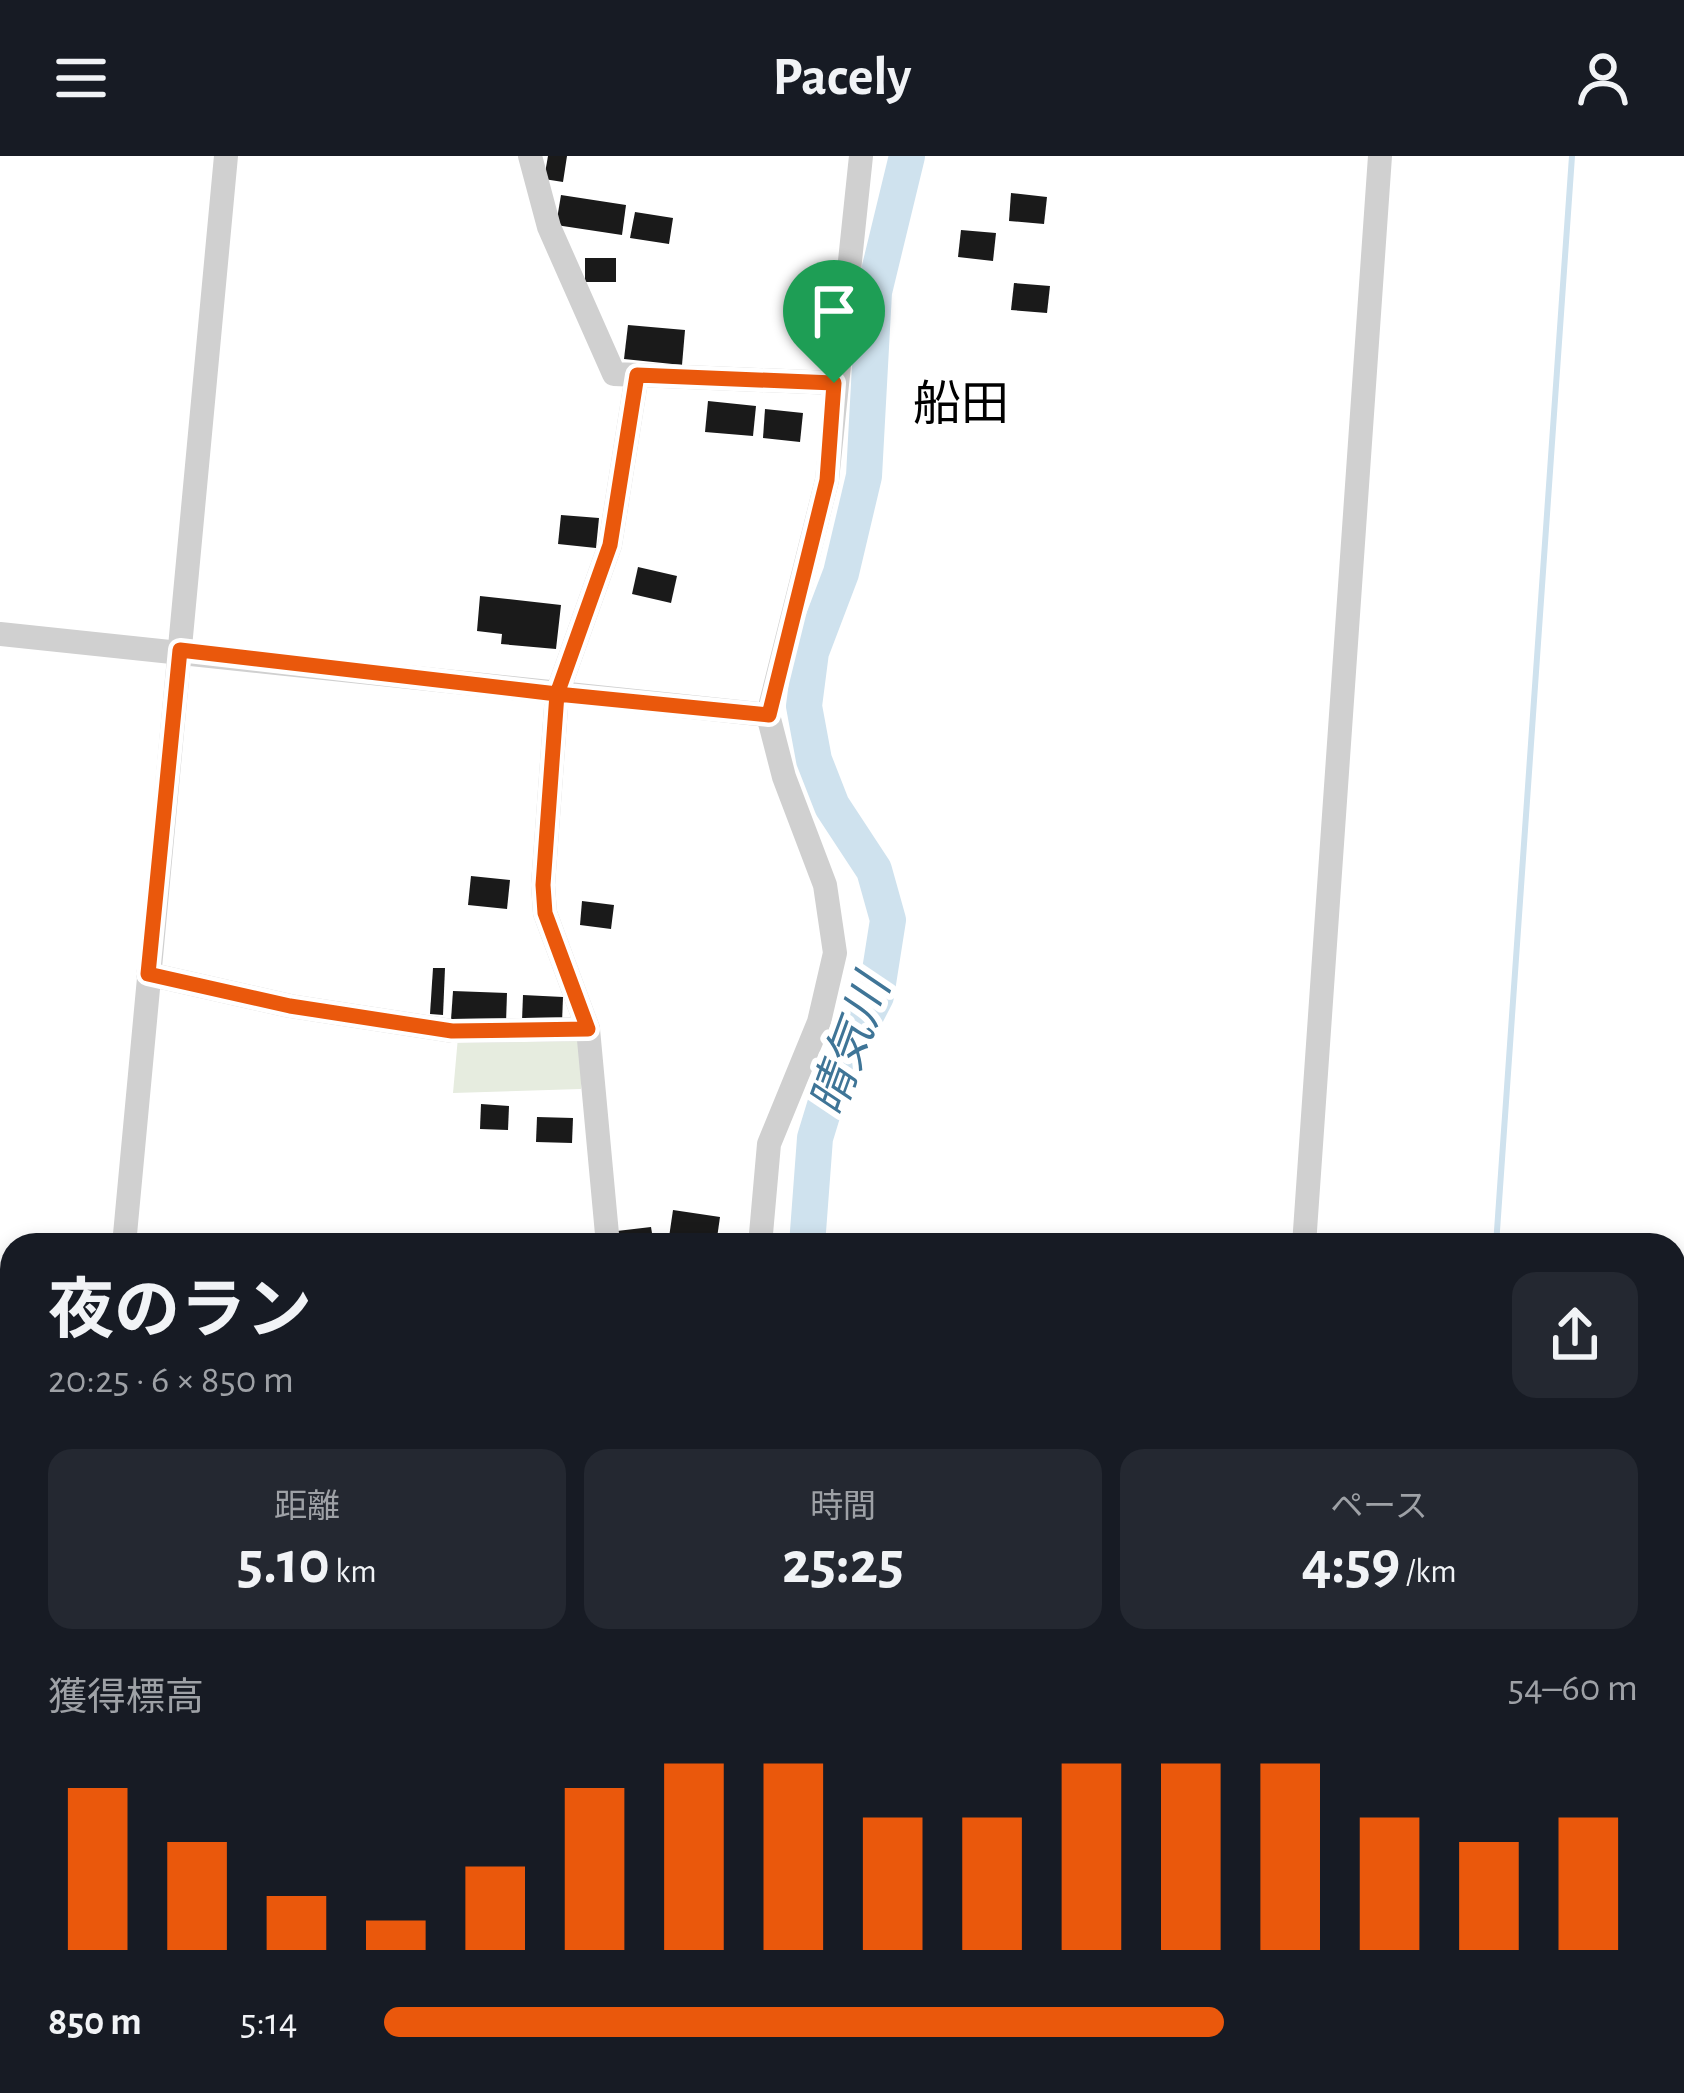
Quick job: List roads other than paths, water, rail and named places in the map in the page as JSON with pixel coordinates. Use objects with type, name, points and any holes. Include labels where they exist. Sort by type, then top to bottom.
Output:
[{"type":"street","points":[[125,1233],[226,156]]},
{"type":"street","points":[[530,156],[549,227],[614,374],[834,383]]},
{"type":"street","points":[[761,1233],[769,1144],[820,1022],[836,953],[825,885],[784,777],[769,715],[827,480],[860,156]]},
{"type":"street","points":[[1305,1233],[1380,156]]},
{"type":"street","points":[[607,1233],[588,1029],[544,899],[557,694],[610,545],[637,375]]},
{"type":"street","points":[[0,634],[769,715]]},
{"type":"street","points":[[148,974],[290,1006],[452,1031],[588,1029]]},
{"type":"waterway","name":"晴気川","points":[[808,1233],[815,1138],[833,1079],[876,996],[888,920],[874,870],[832,806],[814,760],[804,706],[811,652],[841,573],[864,476],[874,292],[907,156]]},
{"type":"waterway","points":[[1497,1233],[1572,156]]},
{"type":"district","name":"船田","points":[[961,403]]}]
